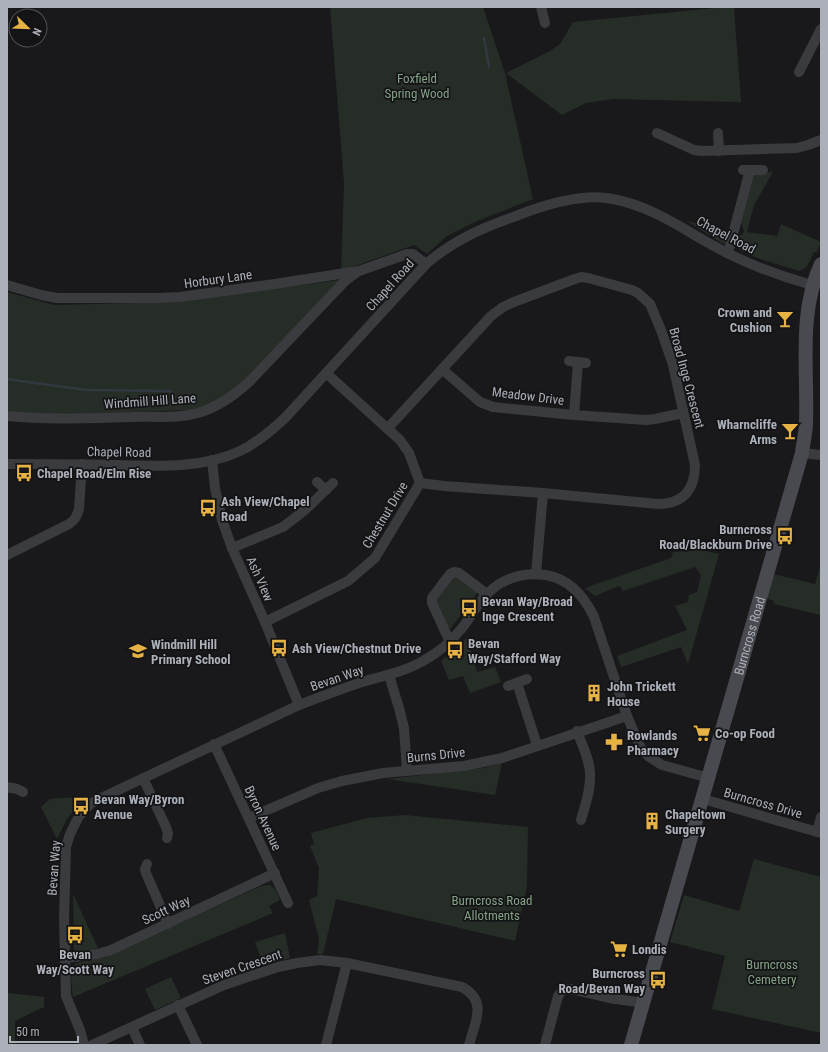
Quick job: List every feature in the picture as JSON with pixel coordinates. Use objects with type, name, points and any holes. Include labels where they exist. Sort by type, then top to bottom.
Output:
[{"type":"main road","name":"Burncross Road","points":[[631,1045],[802,453],[806,424],[806,322],[812,285],[821,264]]},
{"type":"street","points":[[540,7],[545,23]]},
{"type":"street","points":[[799,72],[821,29]]},
{"type":"street","points":[[657,132],[701,152],[797,148],[821,140]]},
{"type":"street","points":[[718,133],[718,151]]},
{"type":"street","points":[[728,253],[747,170],[763,170]]},
{"type":"street","name":"Chapel Road","points":[[7,464],[166,466],[212,460],[241,451],[271,431],[285,418],[426,264],[440,252],[475,231],[552,204],[599,198],[613,199],[628,203],[658,213],[728,253],[784,277],[812,285]]},
{"type":"street","name":"Horbury Lane","points":[[7,285],[57,298],[180,297],[359,271],[407,254],[413,254],[426,264]]},
{"type":"street","name":"Windmill Hill Lane","points":[[7,416],[35,419],[189,415],[209,409],[236,393],[250,381],[345,281],[359,271]]},
{"type":"street","name":"Broad Inge Crescent","points":[[388,428],[469,339],[491,316],[503,307],[581,277],[632,290],[638,293],[650,304],[661,330],[672,365],[695,465],[695,474],[692,486],[685,496],[678,501],[668,504],[658,504],[420,483]]},
{"type":"street","name":"Meadow Drive","points":[[574,415],[578,362]]},
{"type":"street","name":"Meadow Drive","points":[[442,369],[480,402],[493,407],[646,420],[683,412]]},
{"type":"street","name":"Chestnut Drive","points":[[265,622],[348,581],[375,558],[420,483],[409,453],[400,440],[326,373]]},
{"type":"street","points":[[802,453],[821,455]]},
{"type":"street","name":"Ash View","points":[[212,460],[218,505],[222,520],[232,548],[265,622],[299,705]]},
{"type":"street","points":[[7,555],[69,524],[74,520],[78,515],[79,509],[82,464]]},
{"type":"street","points":[[232,548],[283,528],[306,510],[330,486],[317,482]]},
{"type":"street","points":[[536,574],[543,493]]},
{"type":"street","points":[[450,642],[432,603],[432,598],[450,574],[458,572],[487,594]]},
{"type":"street","name":"Bevan Way","points":[[84,1045],[80,1030],[66,996],[65,958],[64,881],[66,848],[70,834],[79,816],[90,804],[99,799],[299,705],[354,685],[389,675],[422,662],[450,642],[487,594],[508,579],[523,575],[536,574],[550,576],[564,581],[573,587],[589,607],[599,629],[627,716],[641,748],[654,761],[672,768],[708,778]]},
{"type":"street","points":[[389,675],[404,728],[407,771]]},
{"type":"street","points":[[527,680],[512,684],[537,745]]},
{"type":"street","name":"Burns Drive","points":[[249,818],[318,788],[362,776],[464,766],[502,758],[627,716]]},
{"type":"street","points":[[577,732],[590,772],[590,788],[581,820]]},
{"type":"street","name":"Byron Avenue","points":[[214,744],[288,903]]},
{"type":"street","points":[[143,778],[166,826],[168,833],[167,838]]},
{"type":"street","points":[[7,787],[24,792]]},
{"type":"street","name":"Burncross Drive","points":[[703,799],[819,832],[821,817]]},
{"type":"street","points":[[147,864],[145,869],[146,873],[168,924]]},
{"type":"street","name":"Scott Way","points":[[65,958],[98,954],[168,924],[275,873]]},
{"type":"street","name":"Steven Crescent","points":[[92,1045],[224,985],[278,967],[320,960],[347,962],[462,987],[471,992],[476,999],[478,1014],[469,1045]]},
{"type":"street","points":[[326,1045],[347,962]]},
{"type":"street","points":[[545,1045],[558,996],[566,989],[609,998],[644,1003]]},
{"type":"street","points":[[178,1006],[197,1045]]},
{"type":"street","points":[[132,1028],[140,1045]]},
{"type":"green space","name":"Foxfield Spring Wood","points":[[330,7],[483,7],[505,73],[533,199],[477,221],[447,236],[427,254],[414,245],[341,271],[344,183]]},
{"type":"green space","points":[[734,7],[741,102],[613,99],[586,103],[562,115],[506,73],[550,51],[560,44],[573,22]]},
{"type":"green space","points":[[773,172],[754,205],[747,232],[777,236],[781,224],[821,242],[817,252],[814,252],[807,266],[799,271],[754,257],[733,244],[738,235],[742,235],[744,231],[741,222],[752,178],[755,174]]},
{"type":"green space","points":[[687,221],[729,232],[726,242],[724,244],[720,242]]},
{"type":"green space","points":[[340,280],[237,388],[213,403],[191,410],[36,415],[7,412],[7,292],[54,305],[173,302]]},
{"type":"green space","points":[[701,550],[719,554],[688,664],[681,647],[621,667],[617,656],[687,630],[675,606],[688,602],[689,595],[697,592],[701,575],[695,567],[623,591],[619,586],[595,596],[585,588],[671,558],[673,552]]},
{"type":"green space","points":[[821,564],[821,615],[774,604],[774,601],[767,598],[773,574],[815,584]]},
{"type":"green space","points":[[458,575],[479,591],[450,629],[446,626],[435,602],[451,576]]},
{"type":"green space","points":[[467,638],[477,672],[495,667],[501,682],[470,693],[463,676],[449,680],[441,661]]},
{"type":"green space","points":[[502,763],[495,795],[387,779],[483,768]]},
{"type":"green space","points":[[90,796],[68,817],[57,839],[41,807],[50,799]]},
{"type":"green space","name":"Burncross Road Allotments","points":[[405,815],[528,827],[527,886],[515,941],[336,899],[323,954],[317,954],[319,939],[309,900],[317,896],[319,868],[310,846],[314,844],[311,833],[367,818]]},
{"type":"green space","name":"Burncross Cemetery","points":[[754,859],[821,877],[821,1033],[712,1009],[725,956],[670,942],[684,895],[739,911]]},
{"type":"green space","points":[[270,885],[276,890],[280,900],[269,906],[273,913],[73,997],[71,976],[72,970],[77,963],[104,958],[261,886]]},
{"type":"green space","points":[[73,894],[98,948],[74,954]]},
{"type":"green space","points":[[285,933],[290,958],[263,965],[255,942]]},
{"type":"green space","points":[[171,977],[181,998],[155,1010],[145,989]]},
{"type":"green space","points":[[7,993],[44,997],[44,1007],[15,1021],[15,1045],[7,1045]]},
{"type":"waterway","points":[[484,38],[489,67]]},
{"type":"waterway","points":[[7,379],[86,390],[171,391]]},
{"type":"place","name":"Crown and Cushion","points":[[785,319]]},
{"type":"place","name":"Wharncliffe Arms","points":[[790,431]]},
{"type":"place","name":"Chapel Road/Elm Rise","points":[[24,473]]},
{"type":"place","name":"Ash View/Chapel Road","points":[[208,508]]},
{"type":"place","name":"Burncross Road/Blackburn Drive","points":[[785,536]]},
{"type":"place","name":"Bevan Way/Broad Inge Crescent","points":[[469,608]]},
{"type":"place","name":"Ash View/Chestnut Drive","points":[[279,648]]},
{"type":"place","name":"Bevan Way/Stafford Way","points":[[455,650]]},
{"type":"place","name":"Windmill Hill Primary School","points":[[138,651]]},
{"type":"place","name":"John Trickett House","points":[[594,693]]},
{"type":"place","name":"Co-op Food","points":[[702,733]]},
{"type":"place","name":"Rowlands Pharmacy","points":[[614,742]]},
{"type":"place","name":"Bevan Way/Byron Avenue","points":[[81,806]]},
{"type":"place","name":"Chapeltown Surgery","points":[[652,821]]},
{"type":"place","name":"Bevan Way/Scott Way","points":[[75,935]]},
{"type":"place","name":"Londis","points":[[619,949]]},
{"type":"place","name":"Burncross Road/Bevan Way","points":[[658,980]]}]
